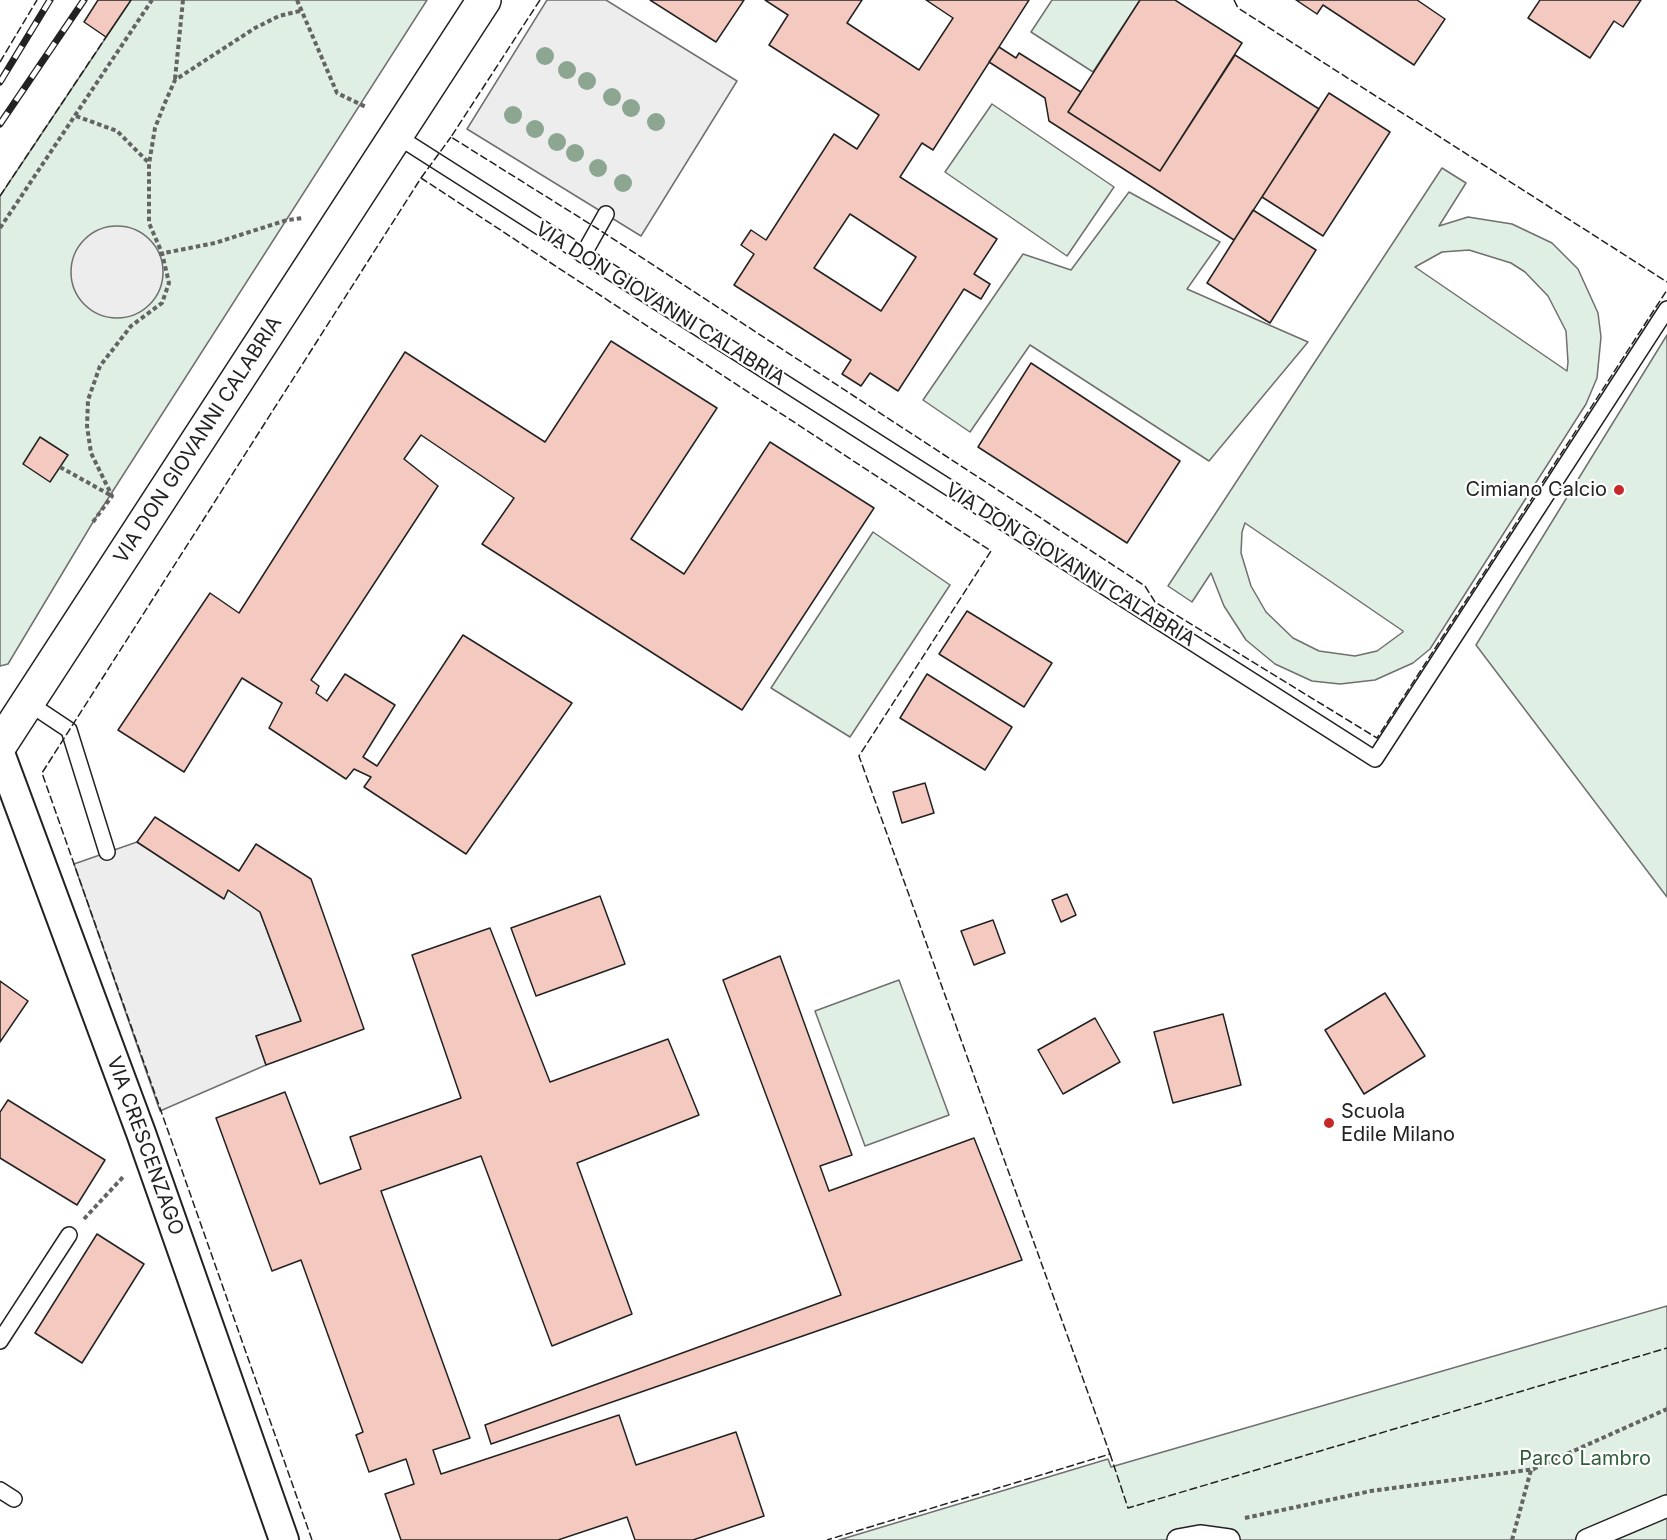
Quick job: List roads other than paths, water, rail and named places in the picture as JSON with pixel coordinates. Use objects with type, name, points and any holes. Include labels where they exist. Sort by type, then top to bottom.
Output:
[{"type":"street","name":"VIA DON GIOVANNI CALABRIA","points":[[0,745],[484,0]]},
{"type":"street","name":"VIA CRESCENZAGO","points":[[0,753],[147,1151],[284,1540]]},
{"type":"street","points":[[1587,1540],[1667,1506]]},
{"type":"street","points":[[1178,1540],[1200,1536],[1229,1540]]},
{"type":"lane","name":"VIA DON GIOVANNI CALABRIA","points":[[397,136],[1375,759],[1667,309]]},
{"type":"lane","points":[[583,255],[606,214]]},
{"type":"lane","points":[[27,702],[69,730],[107,852]]},
{"type":"lane","points":[[0,1341],[69,1235]]},
{"type":"lane","points":[[0,1490],[14,1499]]},
{"type":"railway","points":[[0,82],[50,0]]},
{"type":"railway","points":[[0,124],[84,0]]},
{"type":"place","name":"Cimiano Calcio","points":[[1619,490]]},
{"type":"place","name":"Scuola Edile Milano","points":[[1329,1123]]},
{"type":"park label","name":"Parco Lambro","points":[[1585,1459]]}]
